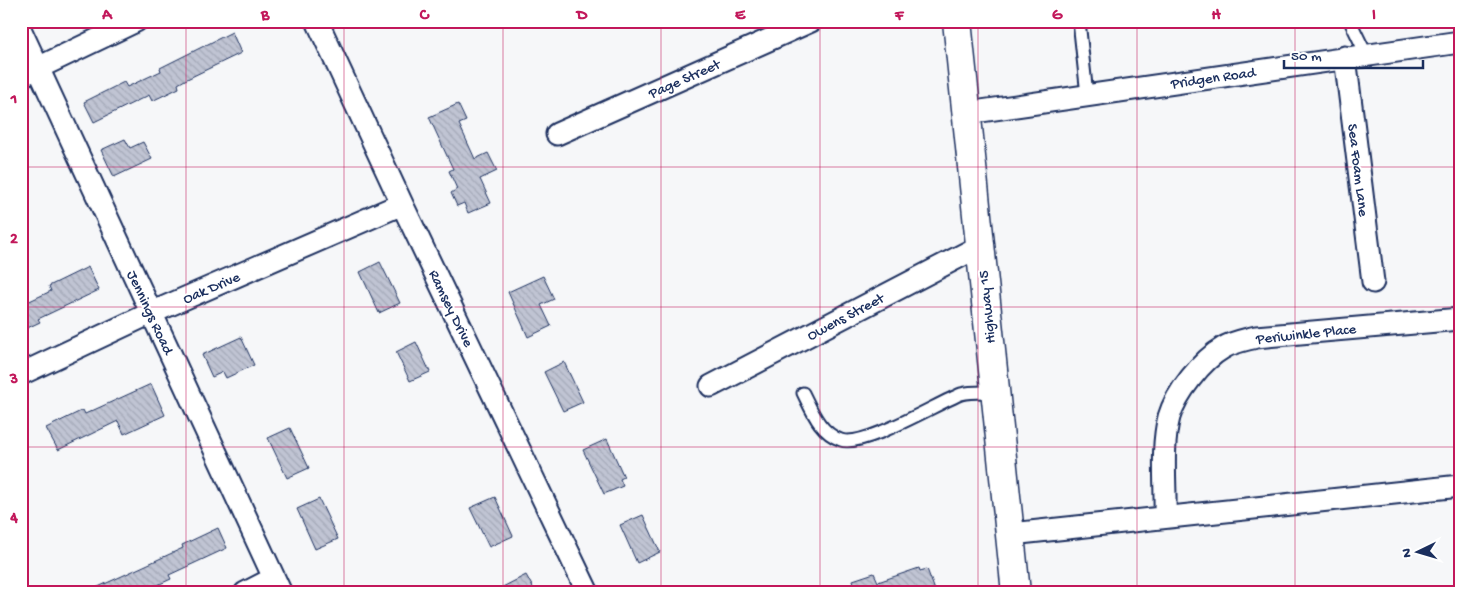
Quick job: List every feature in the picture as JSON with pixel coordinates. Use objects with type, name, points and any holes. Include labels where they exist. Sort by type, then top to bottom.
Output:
[{"type":"main road","name":"Highway 15","points":[[957,21],[1016,593]]},
{"type":"street","points":[[30,72],[136,21]]},
{"type":"street","name":"Ramsey Drive","points":[[317,21],[402,204],[588,593]]},
{"type":"street","name":"Page Street","points":[[556,134],[811,21]]},
{"type":"street","name":"Jennings Road","points":[[21,31],[30,72],[151,314],[278,585]]},
{"type":"street","name":"Pridgen Road","points":[[967,113],[1345,57],[1460,42]]},
{"type":"street","name":"Sea Foam Lane","points":[[1345,57],[1373,282]]},
{"type":"street","name":"Oak Drive","points":[[21,374],[151,314],[402,204]]},
{"type":"street","name":"Owens Street","points":[[711,386],[980,246]]},
{"type":"street","name":"Periwinkle Place","points":[[1166,517],[1166,446],[1170,416],[1185,386],[1204,361],[1224,347],[1256,337],[1460,320]]},
{"type":"street","points":[[1011,534],[1460,486]]},
{"type":"street","points":[[244,593],[278,585]]},
{"type":"lane","points":[[1079,21],[1087,95]]},
{"type":"lane","points":[[1350,21],[1366,54]]},
{"type":"lane","points":[[804,393],[815,418],[826,431],[842,441],[866,439],[963,394],[995,392]]},
{"type":"building","points":[[232,32],[241,53],[185,80],[178,84],[179,88],[152,101],[149,95],[94,122],[84,102],[124,82],[127,87],[161,71],[160,68]]},
{"type":"building","points":[[458,104],[466,121],[459,124],[475,159],[488,153],[497,171],[480,179],[491,203],[468,213],[464,203],[457,206],[451,193],[457,189],[449,171],[453,169],[429,117]]},
{"type":"building","points":[[125,139],[130,148],[143,142],[152,159],[114,177],[101,150]]},
{"type":"building","points":[[380,262],[400,303],[379,313],[360,272]]},
{"type":"building","points":[[88,267],[99,290],[38,319],[40,322],[21,331],[21,305],[51,291],[49,286]]},
{"type":"building","points":[[543,276],[554,299],[541,305],[551,326],[528,337],[508,292]]},
{"type":"building","points":[[241,337],[254,365],[226,378],[223,372],[212,377],[202,355]]},
{"type":"building","points":[[416,342],[430,372],[410,381],[396,352]]},
{"type":"building","points":[[564,362],[583,402],[563,411],[544,372]]},
{"type":"building","points":[[151,384],[165,415],[124,434],[118,421],[58,450],[46,428],[83,410],[85,414]]},
{"type":"building","points":[[290,428],[309,468],[287,478],[268,438]]},
{"type":"building","points":[[607,439],[624,477],[620,479],[623,486],[604,494],[583,450]]},
{"type":"building","points":[[495,497],[513,536],[489,547],[470,508]]},
{"type":"building","points":[[319,499],[338,539],[315,549],[297,509]]},
{"type":"building","points":[[643,515],[660,552],[637,563],[620,525]]},
{"type":"building","points":[[218,528],[227,548],[169,575],[171,579],[140,593],[85,593],[183,548],[182,545]]},
{"type":"building","points":[[919,568],[920,571],[927,569],[936,593],[855,593],[853,580],[874,573],[878,582]]},
{"type":"building","points":[[526,575],[536,593],[491,593]]}]
